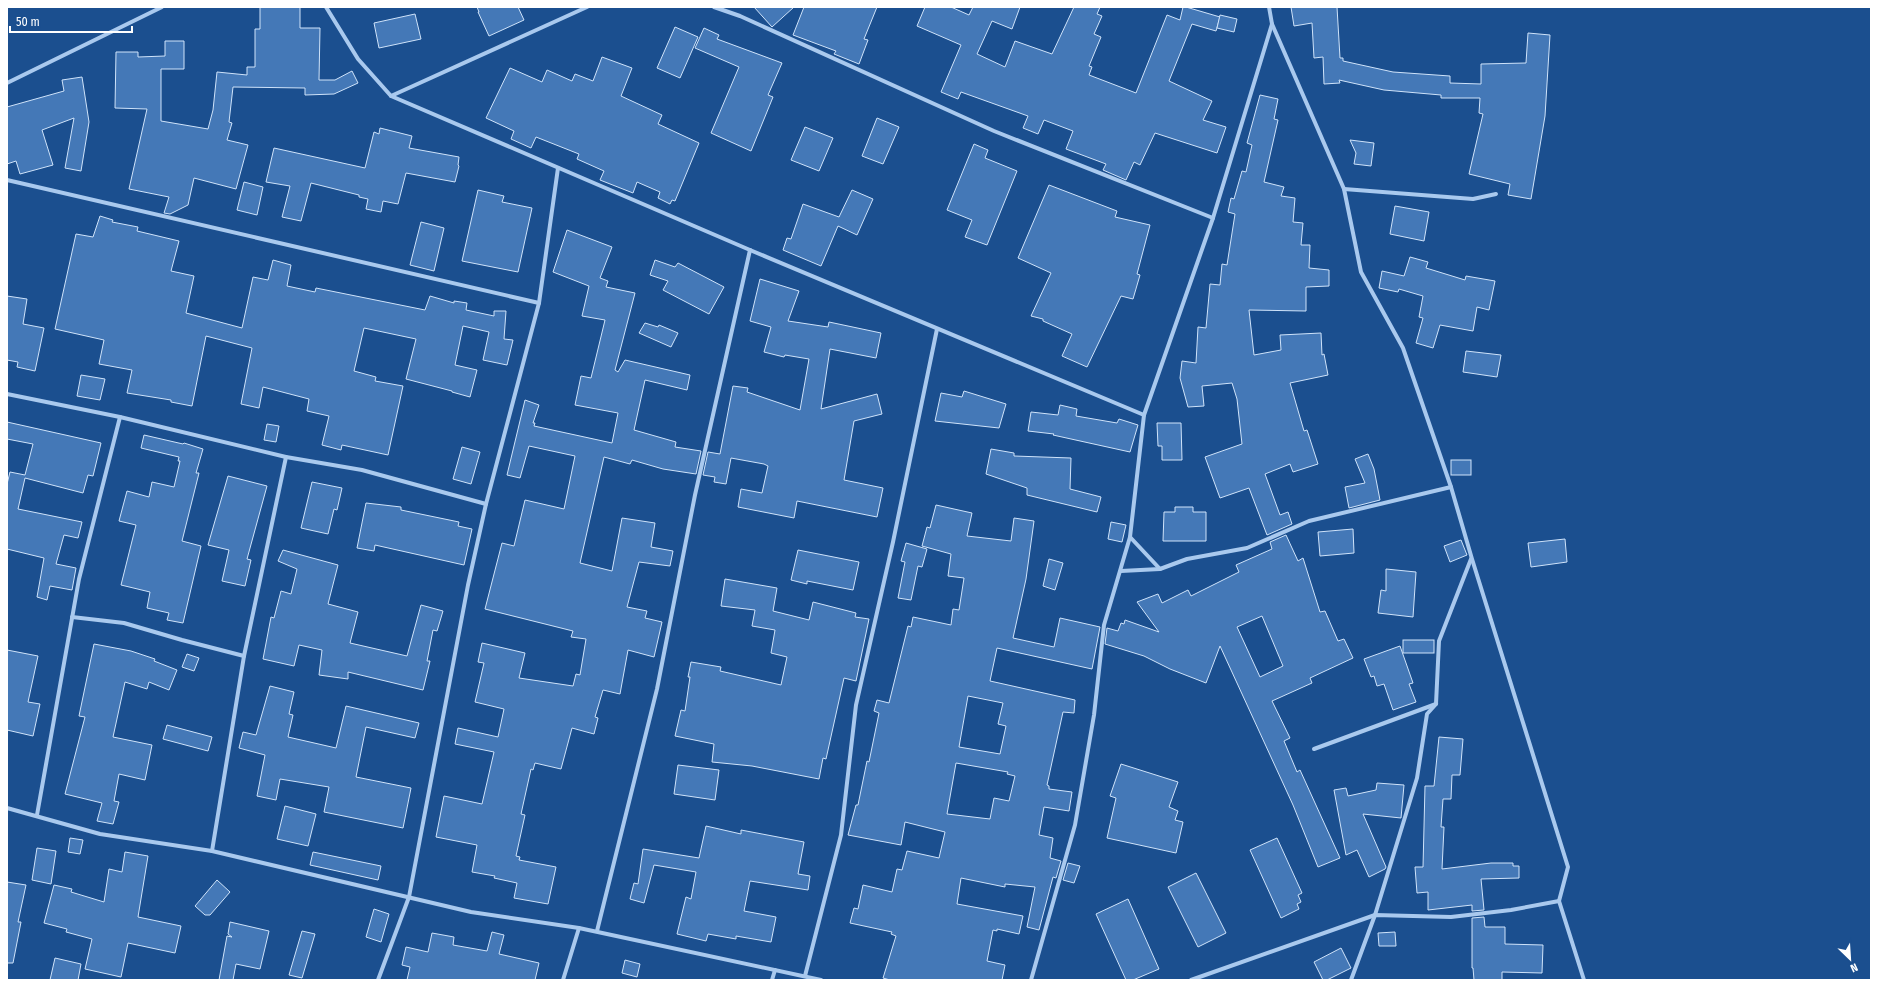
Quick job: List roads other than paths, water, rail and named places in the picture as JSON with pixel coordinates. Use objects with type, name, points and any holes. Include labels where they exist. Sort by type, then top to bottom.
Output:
[{"type":"street","points":[[7,83],[162,7]]},
{"type":"street","points":[[326,7],[358,59],[391,96],[750,250],[1144,415]]},
{"type":"street","points":[[391,96],[587,7]]},
{"type":"street","points":[[714,7],[740,16],[994,132],[1213,218]]},
{"type":"street","points":[[1269,7],[1272,24],[1344,189],[1361,272],[1403,348],[1451,487],[1568,867],[1559,901],[1584,980]]},
{"type":"street","points":[[1031,980],[1075,825],[1094,715],[1104,625],[1121,572],[1130,537],[1144,415],[1213,218],[1272,24]]},
{"type":"street","points":[[378,980],[409,897],[468,585],[486,504],[539,303],[558,168]]},
{"type":"street","points":[[7,180],[539,303]]},
{"type":"street","points":[[1344,189],[1474,199],[1496,194]]},
{"type":"street","points":[[597,931],[657,689],[695,496],[750,250]]},
{"type":"street","points":[[805,976],[841,835],[856,705],[893,542],[937,329]]},
{"type":"street","points":[[7,394],[120,417],[286,457],[362,470],[486,504]]},
{"type":"street","points":[[36,815],[79,579],[120,417]]},
{"type":"street","points":[[212,851],[244,656],[286,457]]},
{"type":"street","points":[[1121,572],[1160,569],[1187,559],[1247,548],[1309,521],[1451,487]]},
{"type":"street","points":[[1130,537],[1160,569]]},
{"type":"street","points":[[1351,980],[1375,915],[1417,778],[1427,714],[1436,704],[1439,641],[1472,559]]},
{"type":"street","points":[[72,617],[124,623],[244,656]]},
{"type":"street","points":[[1314,749],[1436,704]]},
{"type":"street","points":[[7,808],[100,834],[212,851],[471,912],[597,931],[821,980]]},
{"type":"street","points":[[1190,980],[1375,915],[1451,917],[1511,910],[1559,901]]},
{"type":"street","points":[[562,980],[579,928]]},
{"type":"street","points":[[772,980],[775,970]]}]
